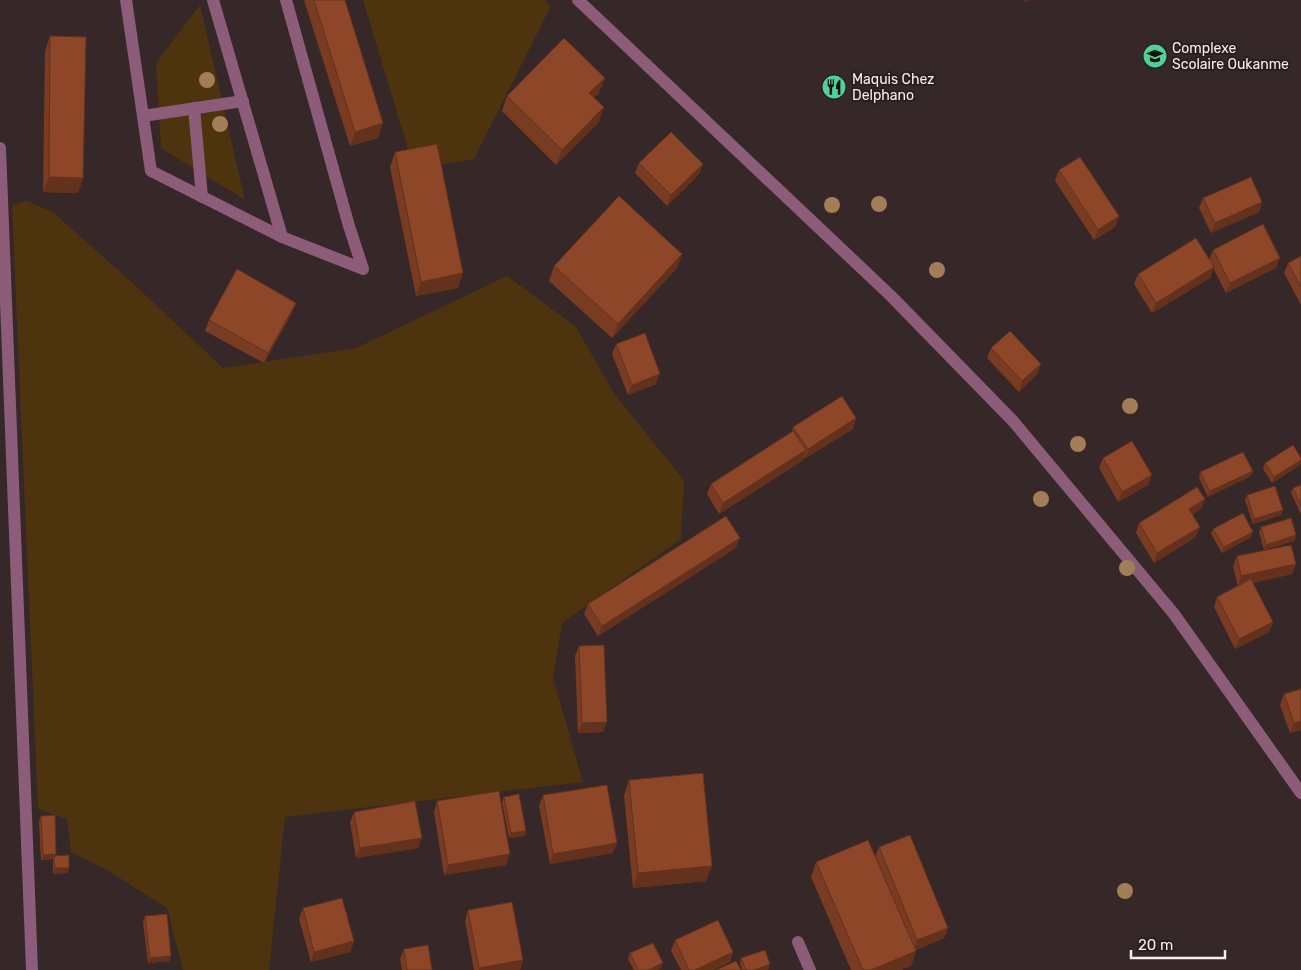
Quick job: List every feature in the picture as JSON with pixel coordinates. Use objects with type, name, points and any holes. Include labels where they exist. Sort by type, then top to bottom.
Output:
[{"type":"street","points":[[126,0],[151,171],[282,238],[363,269],[348,226],[286,0]]},
{"type":"street","points":[[213,0],[282,238]]},
{"type":"street","points":[[578,0],[891,296],[1013,420],[1174,614],[1301,793]]},
{"type":"street","points":[[143,116],[243,101]]},
{"type":"street","points":[[194,108],[202,197]]},
{"type":"street","points":[[0,148],[32,970]]},
{"type":"street","points":[[798,942],[810,970]]},
{"type":"shaded area","points":[[363,0],[545,0],[551,6],[474,159],[414,169]]},
{"type":"shaded area","points":[[200,5],[245,200],[161,148],[156,63]]},
{"type":"shaded area","points":[[27,201],[53,212],[223,368],[356,348],[507,276],[576,327],[615,395],[684,480],[681,539],[562,623],[553,677],[583,782],[285,817],[269,970],[183,970],[167,908],[107,870],[71,852],[67,819],[38,809],[12,205]]},
{"type":"building","points":[[314,0],[345,0],[383,123],[355,132]]},
{"type":"building","points":[[50,36],[86,37],[83,178],[49,177]]},
{"type":"building","points":[[564,38],[605,78],[589,93],[604,107],[562,150],[507,96]]},
{"type":"building","points":[[671,132],[703,164],[671,195],[639,163]]},
{"type":"building","points":[[437,144],[463,273],[421,282],[395,152]]},
{"type":"building","points":[[1080,157],[1119,216],[1098,230],[1059,170]]},
{"type":"building","points":[[1251,177],[1262,202],[1215,223],[1203,198]]},
{"type":"building","points":[[619,196],[682,254],[618,324],[554,266]]},
{"type":"building","points":[[1263,224],[1280,258],[1230,283],[1213,250]]},
{"type":"building","points":[[1196,238],[1214,267],[1156,303],[1138,274]]},
{"type":"building","points":[[1301,256],[1301,287],[1288,263]]},
{"type":"building","points":[[237,269],[296,303],[268,353],[209,320]]},
{"type":"building","points":[[1010,331],[1041,364],[1022,381],[991,348]]},
{"type":"building","points":[[645,333],[660,374],[632,385],[616,344]]},
{"type":"building","points":[[842,396],[856,418],[808,449],[793,427]]},
{"type":"building","points":[[793,431],[806,450],[723,503],[711,484]]},
{"type":"building","points":[[1132,441],[1152,475],[1122,492],[1103,458]]},
{"type":"building","points":[[1293,445],[1301,460],[1274,477],[1265,463]]},
{"type":"building","points":[[1243,452],[1253,471],[1210,491],[1200,472]]},
{"type":"building","points":[[1301,485],[1301,505],[1293,488]]},
{"type":"building","points":[[1275,486],[1283,510],[1254,519],[1247,495]]},
{"type":"building","points":[[1197,487],[1205,499],[1189,509],[1200,527],[1157,553],[1139,523]]},
{"type":"building","points":[[1243,513],[1253,532],[1224,547],[1213,529]]},
{"type":"building","points":[[726,516],[740,538],[602,626],[588,604]]},
{"type":"building","points":[[1291,518],[1296,535],[1266,545],[1261,527]]},
{"type":"building","points":[[1291,545],[1296,564],[1241,576],[1237,556]]},
{"type":"building","points":[[1251,579],[1273,622],[1239,639],[1217,597]]},
{"type":"building","points":[[604,645],[607,722],[582,723],[579,646]]},
{"type":"building","points":[[1301,689],[1301,721],[1294,723],[1284,694]]},
{"type":"building","points":[[703,773],[712,866],[638,873],[629,780]]},
{"type":"building","points":[[607,785],[617,843],[553,854],[543,795]]},
{"type":"building","points":[[499,791],[510,854],[448,865],[437,801]]},
{"type":"building","points":[[519,794],[526,831],[511,833],[504,797]]},
{"type":"building","points":[[415,801],[422,838],[360,848],[354,812]]},
{"type":"building","points":[[55,815],[56,854],[43,855],[41,816]]},
{"type":"building","points":[[910,835],[948,928],[917,940],[879,847]]},
{"type":"building","points":[[868,840],[916,951],[871,970],[863,970],[816,862]]},
{"type":"building","points":[[69,855],[69,868],[55,868],[54,856]]},
{"type":"building","points":[[342,898],[354,941],[314,952],[303,908]]},
{"type":"building","points":[[512,902],[523,960],[479,968],[468,910]]},
{"type":"building","points":[[167,914],[171,956],[150,958],[145,916]]},
{"type":"building","points":[[718,920],[733,952],[695,970],[689,970],[675,940]]},
{"type":"building","points":[[653,943],[663,963],[648,970],[638,970],[630,953]]},
{"type":"building","points":[[428,945],[432,970],[407,970],[404,949]]},
{"type":"building","points":[[765,950],[770,964],[754,970],[746,970],[741,958]]},
{"type":"building","points":[[736,961],[741,970],[716,970]]},
{"type":"place","name":"Complexe Scolaire Oukanme","points":[[1155,56]]},
{"type":"place","name":"Maquis Chez Delphano","points":[[834,87]]}]
